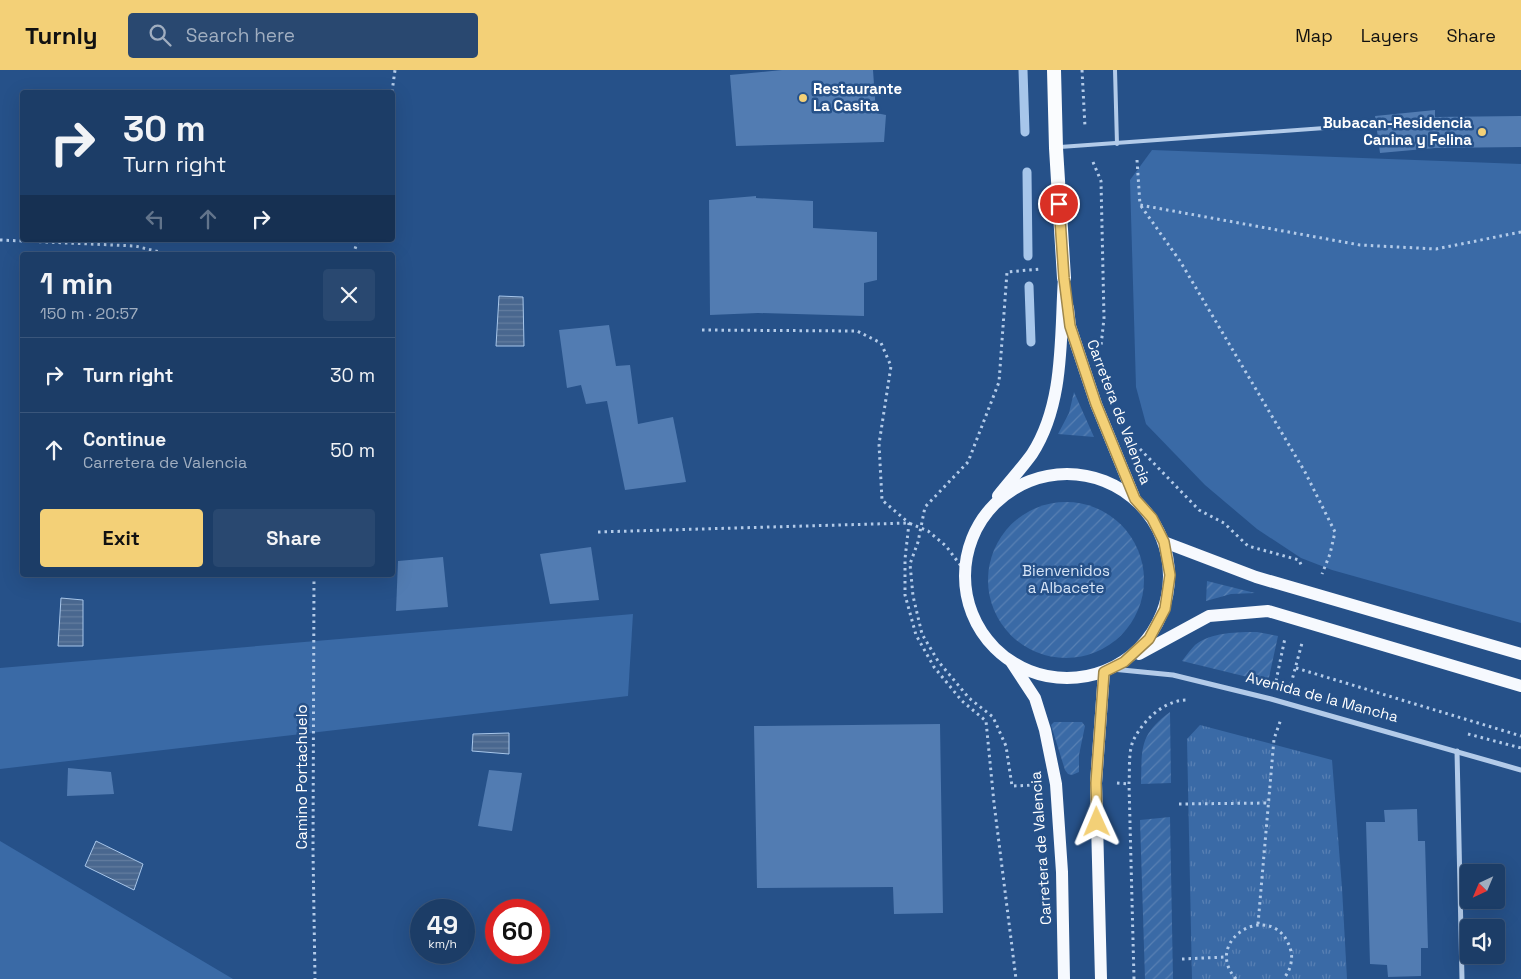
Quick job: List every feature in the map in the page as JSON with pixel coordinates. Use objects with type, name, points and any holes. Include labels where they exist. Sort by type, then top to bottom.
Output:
[{"type":"highway","name":"Carretera de Valencia","points":[[1054,70],[1056,148],[1064,278]]},
{"type":"main road","name":"Carretera de Valencia","points":[[1064,278],[1070,326],[1096,404],[1135,499]]},
{"type":"main road","name":"Carretera de Valencia","points":[[982,518],[1032,453],[1051,415],[1060,365],[1064,278]]},
{"type":"main road","points":[[1124,662],[1149,639],[1165,609],[1170,575],[1164,542],[1152,518],[1135,499],[1105,481],[1071,474],[1037,478],[1006,493],[982,518],[970,543],[964,570],[967,597],[976,623],[991,645],[1012,663],[1041,676],[1072,679],[1108,671],[1209,616],[1268,611],[1521,686]]},
{"type":"main road","points":[[1164,542],[1256,578],[1521,654]]},
{"type":"main road","name":"Carretera de Valencia","points":[[1012,663],[1035,698],[1045,730],[1056,784],[1062,872],[1064,979]]},
{"type":"main road","points":[[1101,979],[1096,783],[1108,671]]},
{"type":"street","name":"Avenida de la Mancha","points":[[1108,671],[1173,675],[1286,702],[1521,770]]},
{"type":"street","points":[[1457,751],[1462,979]]},
{"type":"lane","points":[[1115,70],[1116,144]]},
{"type":"lane","points":[[1056,148],[1352,126]]},
{"type":"path","points":[[392,90],[395,70]]},
{"type":"path","points":[[1082,70],[1086,146],[1101,181],[1104,318],[1100,352]]},
{"type":"path","points":[[1136,142],[1140,205],[1180,262],[1305,472],[1335,532],[1330,554],[1319,582]]},
{"type":"path","points":[[1140,205],[1360,245],[1436,249],[1521,232]]},
{"type":"path","points":[[0,240],[20,241]]},
{"type":"path","points":[[45,242],[135,246],[160,252]]},
{"type":"path","points":[[1007,272],[999,382],[968,462],[925,507],[918,542],[910,564],[913,596],[922,634],[938,661],[969,698],[993,717],[1006,746],[1012,786]]},
{"type":"path","points":[[702,330],[857,331],[881,343],[891,366],[879,444],[882,500],[909,523],[928,531],[946,546],[964,570]]},
{"type":"path","points":[[1138,445],[1141,451],[1199,510],[1224,524],[1248,546],[1299,560],[1302,570]]},
{"type":"path","points":[[598,532],[909,523]]},
{"type":"path","points":[[909,523],[905,559],[905,595],[916,635],[934,667],[962,701],[986,720],[995,813],[1016,979]]},
{"type":"path","name":"Camino Portachuelo","points":[[314,577],[313,851],[316,979]]},
{"type":"path","points":[[1276,679],[1284,642]]},
{"type":"path","points":[[1291,684],[1302,644]]},
{"type":"path","points":[[1296,668],[1521,736]]},
{"type":"path","points":[[1134,979],[1129,784],[1130,757],[1133,741],[1155,711],[1171,702],[1187,699],[1195,701]]},
{"type":"path","points":[[1258,924],[1274,739],[1281,719]]},
{"type":"path","points":[[1179,804],[1269,802]]},
{"type":"path","points":[[1236,979],[1230,972],[1226,957],[1230,941],[1241,929],[1258,924],[1276,928],[1288,941],[1292,958],[1287,975],[1283,979]]},
{"type":"path","points":[[1182,959],[1226,957]]},
{"type":"green space","points":[[1152,150],[1521,164],[1521,623],[1332,570],[1301,558],[1257,529],[1205,485],[1146,424],[1136,387],[1130,180]]},
{"type":"green space","points":[[1074,392],[1094,437],[1058,434],[1069,413]]},
{"type":"green space","name":"Bienvenidos a Albacete","points":[[1066,502],[1096,508],[1109,515],[1121,525],[1131,537],[1138,550],[1144,580],[1138,610],[1131,623],[1121,635],[1109,645],[1096,652],[1066,658],[1036,652],[1023,645],[1011,635],[1001,623],[994,610],[988,580],[994,550],[1001,537],[1011,525],[1023,515],[1036,508]]},
{"type":"green space","points":[[1207,581],[1255,593],[1231,594],[1206,601]]},
{"type":"green space","points":[[633,614],[628,696],[0,769],[0,668]]},
{"type":"green space","points":[[1242,632],[1257,632],[1278,636],[1268,682],[1182,661],[1195,645],[1209,637]]},
{"type":"green space","points":[[1170,712],[1171,783],[1141,784],[1142,751],[1147,735]]},
{"type":"green space","points":[[1054,722],[1082,722],[1085,726],[1079,755],[1079,772],[1072,775],[1068,774],[1065,770],[1051,725]]},
{"type":"green space","points":[[1200,725],[1332,760],[1347,979],[1192,979],[1187,739]]},
{"type":"green space","points":[[1170,817],[1173,979],[1145,979],[1140,820]]},
{"type":"green space","points":[[0,841],[233,979],[0,979]]},
{"type":"shaded area","points":[[499,296],[523,297],[524,346],[496,346]]},
{"type":"shaded area","points":[[61,598],[83,600],[83,646],[58,646]]},
{"type":"shaded area","points":[[509,733],[509,754],[472,751],[473,734]]},
{"type":"shaded area","points":[[96,841],[143,864],[134,890],[85,866]]},
{"type":"building","name":"Restaurante La Casita","points":[[782,70],[873,70],[876,113],[886,115],[884,142],[736,146],[730,75]]},
{"type":"building","points":[[1435,110],[1435,117],[1521,116],[1521,147],[1435,148],[1380,153],[1375,116]]},
{"type":"building","points":[[756,196],[756,198],[813,201],[813,228],[877,232],[877,280],[864,283],[864,316],[758,313],[710,315],[709,200]]},
{"type":"building","points":[[609,325],[616,366],[630,365],[638,424],[673,417],[686,482],[625,490],[607,401],[586,404],[581,385],[567,388],[559,330]]},
{"type":"building","points":[[591,547],[599,600],[550,604],[540,554]]},
{"type":"building","points":[[443,557],[448,607],[396,611],[398,561]]},
{"type":"building","points":[[940,724],[943,913],[894,914],[893,887],[757,888],[754,726]]},
{"type":"building","points":[[68,768],[111,772],[114,794],[67,796]]},
{"type":"building","points":[[489,770],[522,773],[512,831],[478,826]]},
{"type":"building","points":[[1417,809],[1418,841],[1425,841],[1428,948],[1421,948],[1421,976],[1388,977],[1387,965],[1370,964],[1366,822],[1385,822],[1384,810]]},
{"type":"waterway","points":[[1023,70],[1025,132]]},
{"type":"waterway","points":[[1027,172],[1028,256]]},
{"type":"waterway","points":[[1029,286],[1031,342]]},
{"type":"place","name":"Restaurante La Casita","points":[[803,98]]},
{"type":"place","name":"Bubacan-Residencia Canina y Felina","points":[[1482,132]]},
{"type":"route","points":[[1059,204],[1064,278],[1070,326],[1096,404],[1135,499],[1152,518],[1164,542],[1170,575],[1165,609],[1149,639],[1124,662],[1104,672],[1096,783],[1097,822]]}]
